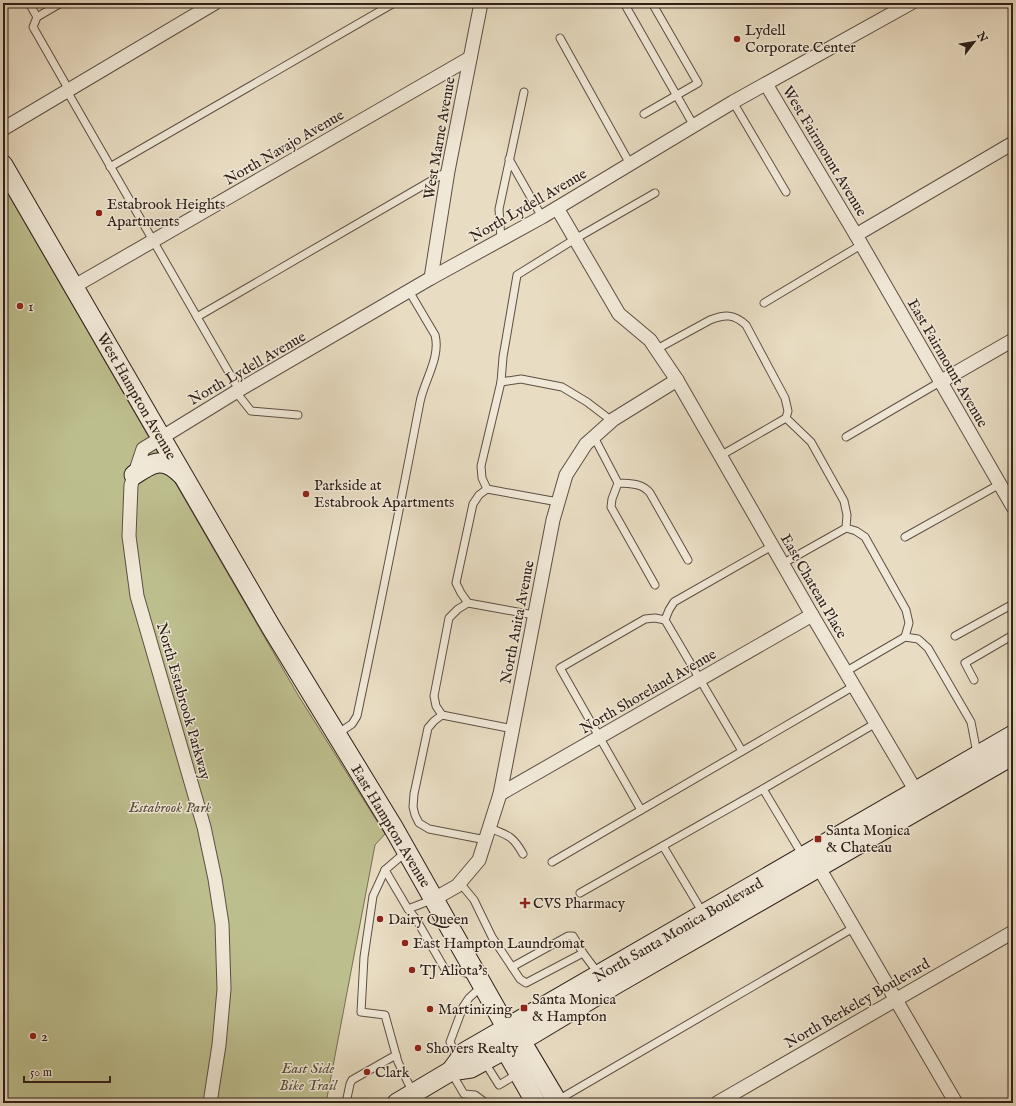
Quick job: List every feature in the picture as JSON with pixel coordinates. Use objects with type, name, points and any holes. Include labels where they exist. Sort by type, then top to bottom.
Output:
[{"type":"main road","name":"West Hampton Avenue","points":[[3,165],[271,627]]},
{"type":"main road","points":[[134,475],[148,465],[166,463],[177,469],[184,477]]},
{"type":"main road","name":"East Hampton Avenue","points":[[271,627],[407,851],[507,1028]]},
{"type":"main road","name":"North Santa Monica Boulevard","points":[[920,799],[980,754],[1013,734]]},
{"type":"main road","name":"North Santa Monica Boulevard","points":[[810,859],[608,979],[507,1028],[465,1052],[455,1066],[472,1068],[513,1045],[608,979],[704,914],[810,859],[920,799],[1013,755]]},
{"type":"main road","points":[[507,1028],[513,1045],[519,1073],[532,1101],[555,1097],[513,1045]]},
{"type":"main road","points":[[397,1103],[455,1066]]},
{"type":"street","points":[[3,129],[215,3]]},
{"type":"street","name":"West Marne Avenue","points":[[431,278],[448,171],[481,3]]},
{"type":"street","name":"North Lydell Avenue","points":[[161,437],[431,278],[542,217],[734,102],[911,3]]},
{"type":"street","name":"North Navajo Avenue","points":[[73,287],[470,58]]},
{"type":"street","name":"West Fairmount Avenue","points":[[766,84],[859,240]]},
{"type":"street","points":[[859,240],[1013,143]]},
{"type":"street","name":"East Chateau Place","points":[[557,208],[619,314],[650,340],[677,380],[782,564],[920,799]]},
{"type":"street","name":"East Fairmount Avenue","points":[[859,240],[1013,507]]},
{"type":"street","points":[[940,382],[1013,340]]},
{"type":"street","name":"North Anita Avenue","points":[[434,899],[460,883],[479,860],[488,834],[500,794],[553,520],[566,474],[586,444],[612,421],[677,380]]},
{"type":"street","name":"North Estabrook Parkway","points":[[161,437],[143,449],[134,475],[131,485],[129,536],[137,596],[204,827],[215,879],[222,924],[224,989],[219,1045],[210,1103]]},
{"type":"street","name":"North Shoreland Avenue","points":[[500,794],[812,615]]},
{"type":"street","points":[[810,859],[854,928],[956,1103]]},
{"type":"street","name":"North Berkeley Boulevard","points":[[717,1103],[1013,932]]},
{"type":"lane","points":[[29,3],[37,16]]},
{"type":"lane","points":[[61,3],[37,16],[33,27],[110,167],[238,391],[251,411],[298,415]]},
{"type":"lane","points":[[110,167],[394,3]]},
{"type":"lane","points":[[624,3],[694,126]]},
{"type":"lane","points":[[644,114],[698,83],[652,3]]},
{"type":"lane","points":[[560,38],[630,164]]},
{"type":"lane","points":[[501,240],[499,209],[524,92]]},
{"type":"lane","points":[[734,102],[786,192]]},
{"type":"lane","points":[[509,159],[542,217]]},
{"type":"lane","points":[[197,317],[448,171]]},
{"type":"lane","points":[[487,489],[482,478],[481,466],[501,382],[503,357],[517,275],[575,239],[655,193]]},
{"type":"lane","points":[[764,303],[859,240]]},
{"type":"lane","points":[[336,735],[352,724],[357,716],[382,600],[420,397],[435,357],[437,343],[435,336],[409,292]]},
{"type":"lane","points":[[657,349],[710,320],[722,316],[736,317],[746,326],[785,398],[788,411],[786,418],[720,456]]},
{"type":"lane","points":[[501,382],[521,379],[562,387],[587,402],[612,421]]},
{"type":"lane","points":[[846,437],[940,382]]},
{"type":"lane","points":[[786,418],[811,442],[844,500],[847,515],[846,528]]},
{"type":"lane","points":[[594,437],[618,482],[611,507],[656,585]]},
{"type":"lane","points":[[618,482],[645,487],[650,493],[688,560]]},
{"type":"lane","points":[[906,537],[1000,484]]},
{"type":"lane","points":[[534,616],[468,603],[461,594],[456,582],[473,504],[479,495],[487,489],[558,502]]},
{"type":"lane","points":[[782,564],[846,528],[856,531],[865,538],[906,610],[909,623],[905,637]]},
{"type":"lane","points":[[665,620],[674,602],[772,546]]},
{"type":"lane","points":[[468,603],[458,609],[449,618],[434,696],[436,706],[442,715],[513,729]]},
{"type":"lane","points":[[955,636],[1013,604]]},
{"type":"lane","points":[[641,810],[560,668],[645,619],[655,618],[665,620],[742,751]]},
{"type":"lane","points":[[974,680],[965,663],[1013,635]]},
{"type":"lane","points":[[845,672],[905,637],[918,639],[928,648],[971,722],[976,748],[980,754]]},
{"type":"lane","points":[[552,862],[854,686]]},
{"type":"lane","points":[[442,715],[428,728],[414,794],[413,807],[419,823],[429,829],[510,836],[516,842],[523,854]]},
{"type":"lane","points":[[580,893],[876,723]]},
{"type":"lane","points":[[763,789],[810,859]]},
{"type":"lane","points":[[663,846],[704,914]]},
{"type":"lane","points":[[407,851],[385,870],[373,896],[364,957],[361,1012],[385,1015],[398,1062],[413,1094]]},
{"type":"lane","points":[[385,870],[408,909],[416,919],[446,971],[457,970],[480,981],[463,1007],[450,1042],[455,1066],[464,1094],[475,1096],[486,1103]]},
{"type":"lane","points":[[460,883],[474,900],[492,937],[520,979],[526,983],[583,953]]},
{"type":"lane","points":[[408,909],[423,905],[434,899]]},
{"type":"lane","points":[[555,1097],[854,928]]},
{"type":"lane","points":[[512,966],[568,936],[573,936],[583,953],[608,979]]},
{"type":"lane","points":[[346,1103],[352,1080],[396,1054]]},
{"type":"lane","points":[[484,1061],[499,1085],[519,1073]]},
{"type":"green space","name":"Estabrook Park","points":[[3,185],[298,695],[385,834],[375,845],[326,1103],[3,1103]]},
{"type":"place","name":"Lydell Corporate Center","points":[[737,39]]},
{"type":"place","name":"Estabrook Heights Apartments","points":[[99,213]]},
{"type":"place","name":"1","points":[[20,306]]},
{"type":"place","name":"Parkside at Estabrook Apartments","points":[[306,494]]},
{"type":"place","name":"Santa Monica & Chateau","points":[[818,839]]},
{"type":"place","name":"CVS Pharmacy","points":[[525,903]]},
{"type":"place","name":"Dairy Queen","points":[[380,919]]},
{"type":"place","name":"East Hampton Laundromat","points":[[405,943]]},
{"type":"place","name":"TJ Aliota's","points":[[412,970]]},
{"type":"place","name":"Santa Monica & Hampton","points":[[524,1008]]},
{"type":"place","name":"Martinizing","points":[[430,1009]]},
{"type":"place","name":"2","points":[[33,1036]]},
{"type":"place","name":"Shovers Realty","points":[[418,1048]]},
{"type":"place","name":"Clark","points":[[367,1072]]},
{"type":"park label","name":"East Side Bike Trail","points":[[308,1076]]}]
